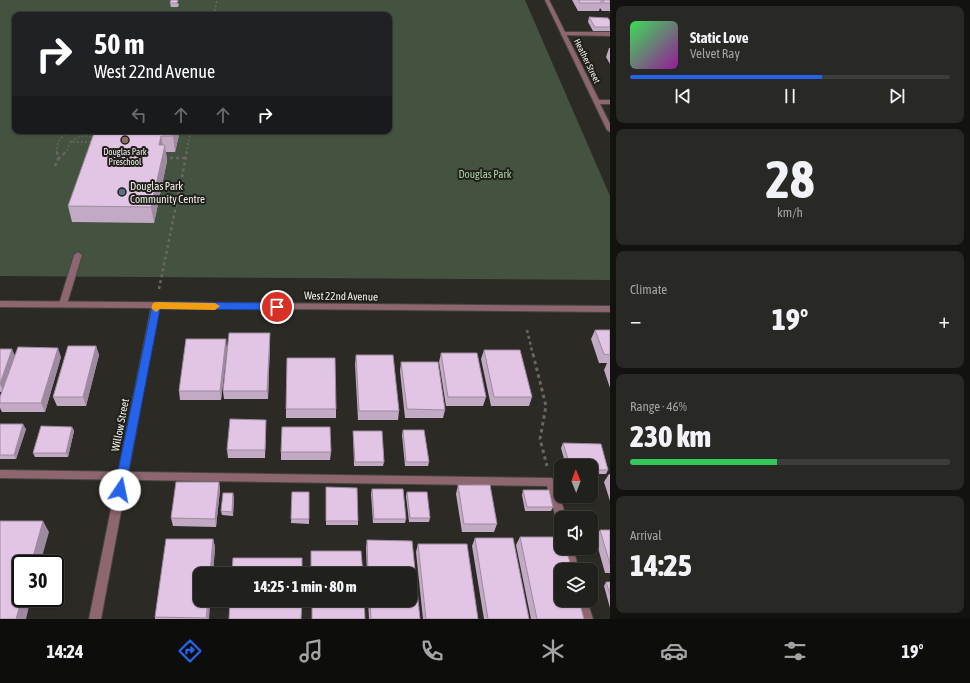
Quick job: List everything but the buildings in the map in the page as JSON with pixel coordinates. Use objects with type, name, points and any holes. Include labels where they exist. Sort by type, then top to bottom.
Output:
[{"type":"street","name":"Heather Street","points":[[547,0],[610,130]]},
{"type":"street","points":[[564,34],[610,34]]},
{"type":"street","points":[[596,102],[610,102]]},
{"type":"street","points":[[63,304],[78,255]]},
{"type":"street","name":"West 22nd Avenue","points":[[0,304],[610,309]]},
{"type":"street","name":"Willow Street","points":[[95,619],[156,306]]},
{"type":"street","points":[[0,474],[551,482],[559,511]]},
{"type":"street","points":[[584,607],[587,619]]},
{"type":"path","points":[[215,12],[217,0]]},
{"type":"path","points":[[58,159],[55,152],[57,142],[65,134]]},
{"type":"path","points":[[156,306],[190,134]]},
{"type":"path","points":[[55,166],[58,159],[67,150],[70,142],[77,137],[94,137],[98,139]]},
{"type":"path","points":[[70,142],[92,142]]},
{"type":"path","points":[[162,158],[186,158]]},
{"type":"path","points":[[527,330],[546,406],[540,439],[551,482]]},
{"type":"green space","name":"Douglas Park","points":[[0,0],[525,0],[610,196],[610,280],[0,276]]},
{"type":"slow traffic","points":[[156,308],[156,306],[215,306]]},
{"type":"place","name":"Douglas Park Preschool","points":[[125,140]]},
{"type":"place","name":"Douglas Park Community Centre","points":[[122,192]]},
{"type":"route","points":[[120,490],[156,306],[277,307]]}]
